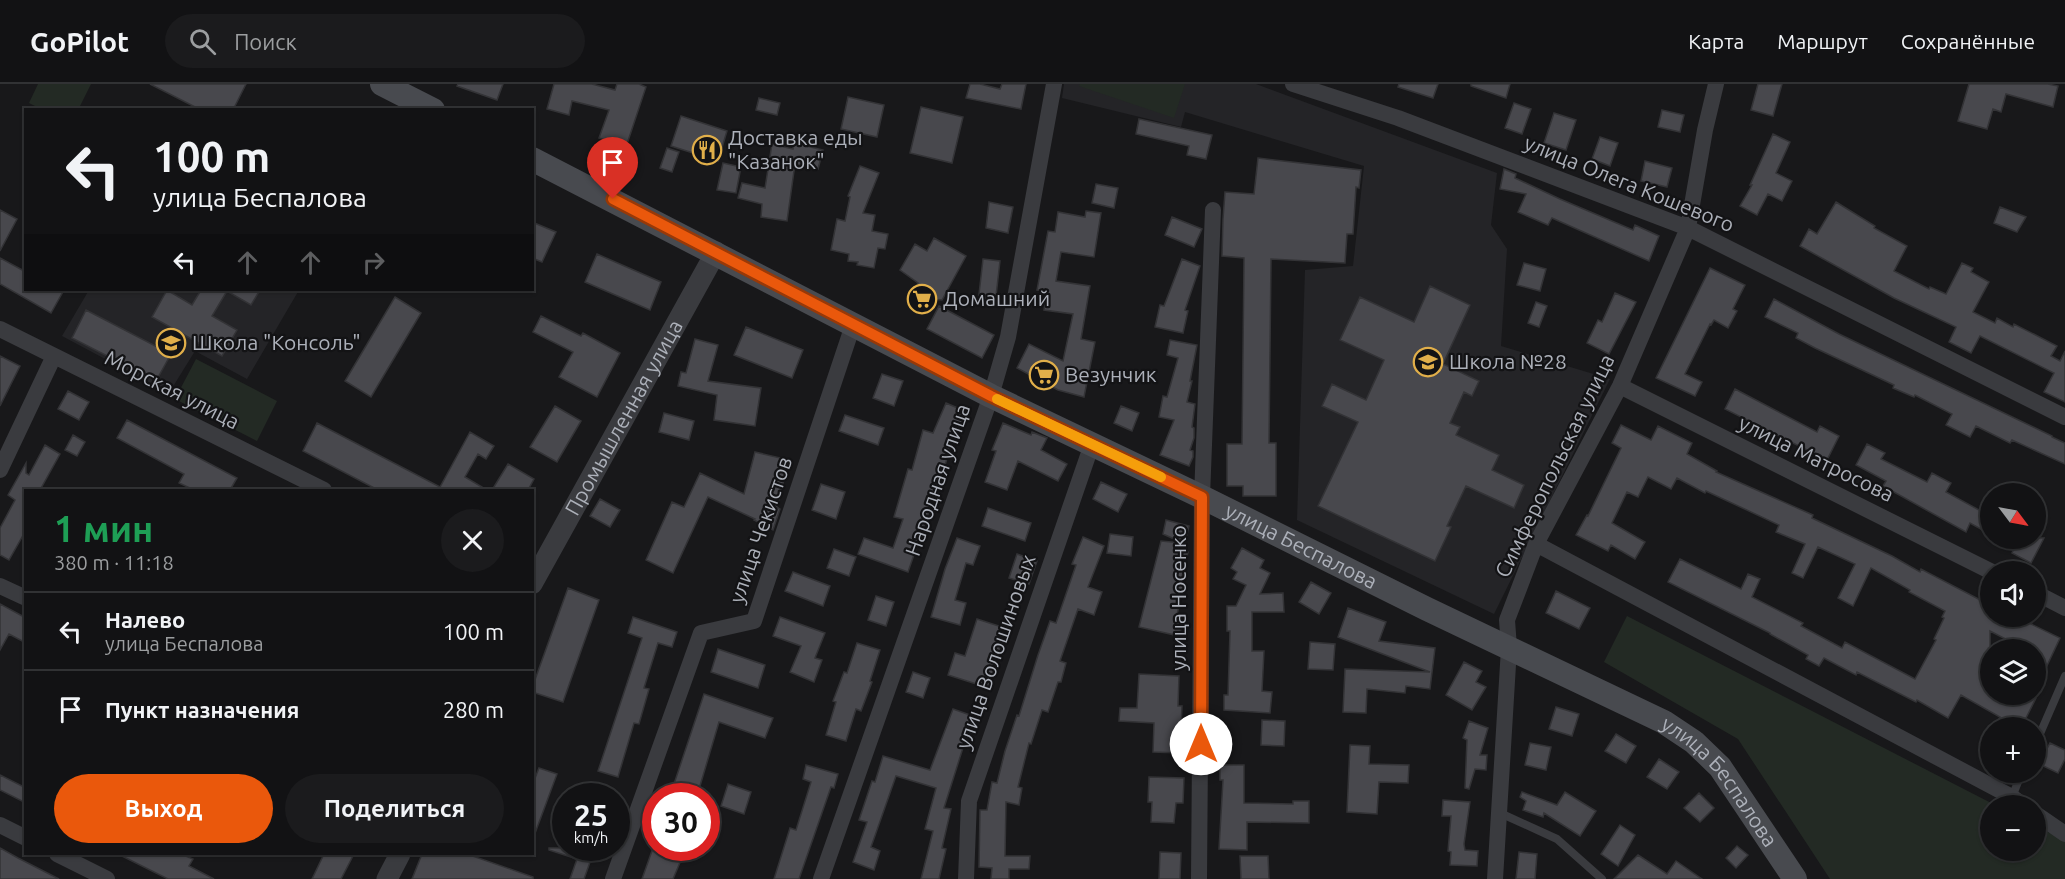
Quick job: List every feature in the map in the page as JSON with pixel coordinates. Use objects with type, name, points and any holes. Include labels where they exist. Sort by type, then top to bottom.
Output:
[{"type":"main road","points":[[382,84],[429,108]]},
{"type":"main road","name":"улица Беспалова","points":[[534,160],[991,396],[1664,722],[1694,742],[1720,767],[1795,879]]},
{"type":"street","name":"Народная улица","points":[[821,879],[991,396],[1008,337],[1054,84]]},
{"type":"street","name":"улица Олега Кошевого","points":[[1293,84],[1398,118],[1688,228],[2065,417]]},
{"type":"street","name":"Симферопольская улица","points":[[1495,879],[1509,648],[1507,620],[1536,544],[1620,386],[1688,228],[1705,130],[1716,84]]},
{"type":"street","name":"улица Носенко","points":[[1199,879],[1202,497],[1214,210]]},
{"type":"street","name":"Промышленная улица","points":[[534,580],[716,252]]},
{"type":"street","name":"улица Чекистов","points":[[613,879],[701,633],[754,621],[853,325]]},
{"type":"street","name":"Морская улица","points":[[0,329],[322,489]]},
{"type":"street","points":[[0,470],[54,356]]},
{"type":"street","name":"улица Матросова","points":[[1620,386],[1980,566]]},
{"type":"street","name":"улица Волошиновых","points":[[966,879],[969,801],[1092,444]]},
{"type":"street","points":[[1536,544],[2007,795]]},
{"type":"street","points":[[0,585],[24,597]]},
{"type":"street","points":[[2046,598],[2065,608]]},
{"type":"street","points":[[2046,821],[2065,834]]},
{"type":"street","points":[[0,825],[24,837]]},
{"type":"street","points":[[59,855],[107,879]]},
{"type":"street","points":[[387,879],[399,855]]},
{"type":"lane","points":[[2046,720],[2065,676]]},
{"type":"lane","points":[[1500,813],[1557,839],[1602,879]]},
{"type":"shaded area","points":[[38,84],[91,84],[79,108],[39,108],[29,103]]},
{"type":"shaded area","name":"Школа №28","points":[[1064,84],[1256,84],[1497,173],[1491,225],[1507,249],[1501,346],[1610,379],[1494,614],[1297,520],[1305,270],[1353,266],[1364,166],[1185,112],[1181,127],[1062,98]]},
{"type":"shaded area","points":[[1080,84],[1185,84],[1174,118],[1079,86]]},
{"type":"shaded area","name":"Школа \"Консоль\"","points":[[88,291],[298,291],[247,379],[195,351],[169,393],[62,336]]},
{"type":"shaded area","points":[[196,359],[277,401],[257,441],[175,399]]},
{"type":"shaded area","points":[[1627,616],[1980,797],[1980,861],[2046,861],[2046,831],[2065,841],[2065,879],[1830,879],[1738,739],[1604,662]]},
{"type":"building","points":[[150,84],[246,84],[234,108],[197,108]]},
{"type":"building","points":[[458,84],[503,84],[497,100],[457,86]]},
{"type":"building","points":[[554,84],[592,84],[615,90],[617,84],[639,84],[646,87],[626,147],[599,138],[609,110],[572,101],[569,115],[547,109]]},
{"type":"building","points":[[970,84],[1000,89],[1002,84],[1026,84],[1021,109],[966,98]]},
{"type":"building","points":[[1399,84],[1438,84],[1433,98],[1398,87]]},
{"type":"building","points":[[1471,84],[1510,84],[1506,98],[1471,86]]},
{"type":"building","points":[[1758,84],[1782,84],[1773,116],[1751,110]]},
{"type":"building","points":[[1969,84],[2058,86],[2053,107],[2006,94],[2001,112],[1993,109],[1987,129],[1958,121]]},
{"type":"building","points":[[848,97],[884,105],[877,137],[841,129]]},
{"type":"building","points":[[759,98],[780,103],[777,115],[756,110]]},
{"type":"building","points":[[1514,103],[1531,109],[1522,134],[1505,128]]},
{"type":"building","points":[[921,107],[963,117],[952,163],[910,153]]},
{"type":"building","points":[[1662,110],[1684,115],[1680,132],[1658,127]]},
{"type":"building","points":[[1554,113],[1576,120],[1566,150],[1544,143]]},
{"type":"building","points":[[681,116],[727,131],[718,161],[671,146]]},
{"type":"building","points":[[1139,119],[1212,135],[1206,159],[1187,155],[1189,146],[1136,134]]},
{"type":"building","points":[[1773,134],[1790,142],[1776,173],[1792,181],[1782,201],[1768,194],[1757,215],[1740,206],[1752,185],[1750,185]]},
{"type":"building","points":[[1600,137],[1618,143],[1610,166],[1592,159]]},
{"type":"building","points":[[794,143],[823,150],[818,169],[795,164],[787,221],[761,217],[762,204],[738,198],[742,183],[765,188],[772,144],[793,149]]},
{"type":"building","points":[[667,148],[679,152],[672,172],[660,168]]},
{"type":"building","points":[[1258,158],[1361,170],[1359,188],[1356,187],[1353,234],[1347,234],[1345,263],[1271,259],[1269,443],[1276,443],[1276,496],[1243,496],[1243,486],[1227,486],[1227,444],[1242,444],[1244,258],[1222,256],[1225,192],[1254,194]]},
{"type":"building","points":[[1645,161],[1672,168],[1667,187],[1641,181]]},
{"type":"building","points":[[723,163],[741,167],[736,193],[717,190]]},
{"type":"building","points":[[860,166],[879,173],[863,213],[875,215],[872,231],[888,234],[885,249],[878,248],[874,268],[857,265],[858,262],[848,261],[849,254],[831,250],[837,219],[845,221],[850,197],[848,196]]},
{"type":"building","points":[[1504,169],[1516,174],[1515,178],[1560,199],[1633,230],[1635,225],[1659,236],[1649,261],[1552,218],[1548,225],[1518,212],[1526,194],[1500,189]]},
{"type":"building","points":[[1096,184],[1118,188],[1114,208],[1092,203]]},
{"type":"building","points":[[989,202],[1013,207],[1008,233],[986,228]]},
{"type":"building","points":[[1836,202],[1875,226],[1874,228],[1907,246],[1894,271],[1929,289],[1930,287],[1946,294],[1962,263],[1973,268],[1971,272],[1989,282],[1973,312],[1995,323],[1997,318],[2013,327],[2014,324],[2057,346],[2051,356],[2060,361],[2065,351],[2065,402],[2044,392],[2054,373],[1980,336],[1971,353],[1949,342],[1956,327],[1894,298],[1800,246],[1809,229],[1817,234]]},
{"type":"building","points":[[2000,207],[2026,217],[2017,232],[1994,223]]},
{"type":"building","points":[[0,210],[17,219],[0,251]]},
{"type":"building","points":[[1086,211],[1101,213],[1094,257],[1061,252],[1056,281],[1090,286],[1081,339],[1095,342],[1084,397],[1058,390],[1017,368],[1029,344],[1063,361],[1073,314],[1044,310],[1047,291],[1037,290],[1048,231],[1055,232],[1058,212],[1085,217]]},
{"type":"building","points":[[1172,217],[1202,229],[1194,247],[1165,235]]},
{"type":"building","points":[[534,223],[556,232],[542,262],[534,259]]},
{"type":"building","points":[[934,238],[966,256],[942,300],[910,297],[918,283],[900,270],[915,244],[927,251]]},
{"type":"building","points":[[597,254],[661,282],[650,310],[585,282]]},
{"type":"building","points":[[0,258],[24,271],[24,291],[63,291],[51,313],[0,284]]},
{"type":"building","points":[[983,259],[1000,261],[995,305],[978,303]]},
{"type":"building","points":[[1182,259],[1200,266],[1185,310],[1188,311],[1183,333],[1155,327],[1160,305],[1164,306]]},
{"type":"building","points":[[1524,263],[1546,269],[1540,291],[1517,285]]},
{"type":"building","points":[[1710,268],[1745,285],[1733,309],[1737,311],[1728,328],[1714,320],[1710,324],[1685,374],[1702,382],[1695,396],[1656,378]]},
{"type":"building","points":[[1430,286],[1470,305],[1443,364],[1479,381],[1472,396],[1464,392],[1450,423],[1460,427],[1456,435],[1499,455],[1492,470],[1524,485],[1514,508],[1466,486],[1447,526],[1451,527],[1435,561],[1318,506],[1358,422],[1322,406],[1332,384],[1366,400],[1384,360],[1340,340],[1360,297],[1414,322]]},
{"type":"building","points":[[166,291],[192,305],[200,291],[227,291],[212,316],[237,330],[222,356],[152,317]]},
{"type":"building","points":[[227,291],[259,291],[251,305]]},
{"type":"building","points":[[1615,293],[1636,302],[1609,354],[1587,343],[1598,320],[1602,322]]},
{"type":"building","points":[[395,297],[421,313],[371,397],[345,381]]},
{"type":"building","points":[[1774,299],[1839,334],[2065,443],[2065,464],[2012,440],[2010,443],[1976,426],[1970,437],[1946,425],[1952,414],[1915,395],[1914,397],[1893,388],[1894,385],[1815,348],[1796,338],[1798,333],[1765,317]]},
{"type":"building","points":[[1536,302],[1547,306],[1539,327],[1528,323]]},
{"type":"building","points":[[939,306],[994,335],[982,358],[927,329]]},
{"type":"building","points":[[86,310],[171,354],[156,381],[72,338]]},
{"type":"building","points":[[541,316],[581,336],[583,333],[620,353],[597,397],[559,377],[573,352],[533,332]]},
{"type":"building","points":[[746,327],[803,350],[792,378],[734,355]]},
{"type":"building","points":[[695,339],[718,345],[708,381],[761,388],[755,426],[714,420],[717,395],[678,386],[681,372],[686,373]]},
{"type":"building","points":[[1170,340],[1197,345],[1187,402],[1195,404],[1192,427],[1194,438],[1190,450],[1193,451],[1193,457],[1189,466],[1160,455],[1174,420],[1159,417],[1163,396],[1167,397],[1178,358],[1167,355]]},
{"type":"building","points":[[0,356],[20,366],[0,406]]},
{"type":"building","points":[[882,374],[903,381],[894,406],[873,398]]},
{"type":"building","points":[[1735,389],[1817,432],[1820,426],[1839,436],[1827,460],[1725,409]]},
{"type":"building","points":[[68,391],[89,402],[79,420],[58,409]]},
{"type":"building","points":[[946,403],[967,412],[959,428],[955,427],[946,462],[908,572],[858,554],[864,538],[893,548],[903,519],[894,517],[908,469],[912,470],[923,430],[933,433]]},
{"type":"building","points":[[555,406],[581,421],[557,462],[530,447]]},
{"type":"building","points":[[1121,406],[1139,413],[1132,431],[1114,423]]},
{"type":"building","points":[[664,413],[694,421],[689,440],[659,432]]},
{"type":"building","points":[[845,415],[884,428],[878,445],[839,431]]},
{"type":"building","points":[[127,420],[237,478],[231,489],[192,489],[179,483],[184,474],[117,438]]},
{"type":"building","points":[[317,423],[440,487],[470,432],[494,446],[486,459],[478,454],[465,477],[485,489],[376,489],[303,451]]},
{"type":"building","points":[[1003,423],[1031,435],[1032,432],[1047,438],[1041,450],[1067,464],[1058,481],[1018,461],[1007,490],[985,482],[996,451],[992,450]]},
{"type":"building","points":[[1621,425],[1651,440],[1658,426],[1692,443],[1687,454],[1716,472],[1813,515],[1812,518],[1920,572],[1921,569],[1980,600],[1980,627],[2037,627],[2060,638],[2046,668],[2046,639],[2006,639],[1990,631],[1990,639],[1980,639],[1980,705],[2032,705],[2026,717],[2000,717],[1961,695],[1948,718],[1917,700],[1916,702],[1857,672],[1856,675],[1824,658],[1819,666],[1806,659],[1808,655],[1770,633],[1668,582],[1680,559],[1741,589],[1748,574],[1760,579],[1752,597],[1803,623],[1801,626],[1842,648],[1845,642],[1915,679],[1936,640],[1934,639],[1945,611],[1871,568],[1853,606],[1838,598],[1855,564],[1818,547],[1803,578],[1792,573],[1805,544],[1776,532],[1779,525],[1706,491],[1705,493],[1677,478],[1671,489],[1648,477],[1638,497],[1627,492],[1612,523],[1645,542],[1635,559],[1611,545],[1608,551],[1576,535],[1588,516],[1621,448],[1612,443]]},
{"type":"building","points":[[73,435],[85,442],[77,456],[65,450]]},
{"type":"building","points":[[1867,444],[1885,453],[1881,459],[1927,482],[1932,473],[1951,483],[1946,492],[1980,511],[1980,528],[1970,523],[1966,532],[1883,486],[1886,481],[1856,465]]},
{"type":"building","points":[[45,445],[60,454],[41,489],[24,489],[24,534],[9,560],[0,555],[0,528],[15,500],[8,495],[26,463],[26,473],[29,475]]},
{"type":"building","points":[[755,452],[789,460],[777,507],[780,509],[773,530],[708,497],[673,573],[646,560],[672,502],[684,507],[700,473],[744,494]]},
{"type":"building","points":[[508,464],[534,479],[529,489],[493,489]]},
{"type":"building","points":[[1101,482],[1127,494],[1118,512],[1093,499]]},
{"type":"building","points":[[821,484],[845,492],[836,519],[812,510]]},
{"type":"building","points":[[600,499],[620,510],[610,527],[590,516]]},
{"type":"building","points":[[988,508],[1031,523],[1025,541],[982,526]]},
{"type":"building","points":[[1166,520],[1189,526],[1183,551],[1188,552],[1181,580],[1184,581],[1176,620],[1183,622],[1179,636],[1139,627],[1161,541],[1183,543],[1163,534]]},
{"type":"building","points":[[1110,534],[1133,537],[1131,556],[1107,553]]},
{"type":"building","points":[[1083,537],[1104,546],[1088,587],[1102,592],[1094,615],[1078,609],[1060,661],[1066,663],[1061,682],[1058,682],[1048,712],[1042,710],[1031,744],[1029,743],[1018,787],[1022,788],[1019,805],[1006,802],[1005,856],[1030,856],[1029,869],[1009,869],[1009,879],[991,879],[992,868],[979,867],[980,810],[987,810],[992,782],[997,783],[1017,715],[1019,716],[1050,621],[1056,623],[1076,565],[1072,564]]},
{"type":"building","points":[[957,538],[980,546],[973,565],[966,563],[955,600],[966,603],[960,625],[931,617]]},
{"type":"building","points":[[1242,548],[1264,560],[1260,568],[1270,573],[1260,594],[1283,593],[1284,612],[1252,612],[1252,651],[1264,651],[1262,691],[1272,692],[1270,713],[1224,710],[1224,695],[1228,695],[1230,631],[1227,631],[1227,606],[1236,606],[1246,585],[1233,579],[1237,572],[1231,568]]},
{"type":"building","points":[[834,549],[856,557],[849,576],[827,568]]},
{"type":"building","points":[[2014,549],[2038,549],[2032,561],[2012,553]]},
{"type":"building","points":[[1017,554],[1037,561],[1029,584],[1009,578]]},
{"type":"building","points":[[793,572],[830,586],[823,606],[785,591]]},
{"type":"building","points":[[1311,582],[1331,593],[1319,614],[1299,602]]},
{"type":"building","points":[[568,588],[599,600],[563,702],[534,693],[534,682]]},
{"type":"building","points":[[1556,591],[1590,608],[1579,629],[1546,613]]},
{"type":"building","points":[[876,596],[894,602],[886,626],[868,620]]},
{"type":"building","points":[[0,604],[24,617],[24,642],[9,634],[0,650]]},
{"type":"building","points":[[1348,608],[1386,622],[1379,641],[1435,648],[1430,689],[1406,686],[1405,693],[1367,689],[1366,713],[1343,712],[1345,669],[1430,672],[1338,637]]},
{"type":"building","points":[[633,617],[677,632],[672,647],[658,643],[644,688],[649,689],[639,724],[634,723],[618,777],[598,771],[642,638],[628,633]]},
{"type":"building","points":[[780,617],[825,633],[815,658],[822,660],[814,682],[790,672],[801,646],[773,636]]},
{"type":"building","points":[[977,619],[1005,628],[989,688],[948,675],[955,653],[965,656]]},
{"type":"building","points":[[1310,642],[1335,644],[1333,670],[1308,669]]},
{"type":"building","points":[[857,643],[880,650],[870,681],[872,682],[861,711],[856,709],[846,741],[826,735],[836,702],[833,701],[844,672],[847,673]]},
{"type":"building","points":[[718,649],[765,665],[758,688],[711,672]]},
{"type":"building","points":[[1464,662],[1482,671],[1476,682],[1486,687],[1472,710],[1446,695]]},
{"type":"building","points":[[913,672],[930,678],[923,698],[906,692]]},
{"type":"building","points":[[1139,674],[1179,676],[1178,706],[1182,706],[1180,753],[1153,752],[1154,723],[1119,721],[1120,708],[1137,708]]},
{"type":"building","points":[[704,694],[773,718],[765,738],[719,722],[701,783],[674,783]]},
{"type":"building","points":[[1556,707],[1579,714],[1572,736],[1549,729]]},
{"type":"building","points":[[953,709],[973,716],[944,808],[951,809],[942,848],[946,849],[939,879],[921,879],[933,831],[925,829],[936,788],[896,776],[871,847],[880,851],[874,870],[853,862],[867,822],[859,820],[883,756],[930,770]]},
{"type":"building","points":[[1262,720],[1285,721],[1284,746],[1261,745]]},
{"type":"building","points":[[1469,721],[1488,728],[1480,755],[1487,755],[1486,770],[1475,769],[1469,789],[1465,788],[1467,740],[1463,738]]},
{"type":"building","points":[[1616,734],[1636,746],[1626,763],[1605,751]]},
{"type":"building","points":[[1530,743],[1551,747],[1546,770],[1525,765]]},
{"type":"building","points":[[2050,743],[2065,750],[2065,759],[2058,773],[2046,767],[2046,751]]},
{"type":"building","points":[[1350,745],[1370,746],[1369,764],[1409,765],[1408,783],[1379,782],[1377,814],[1347,812]]},
{"type":"building","points":[[1659,759],[1679,772],[1667,789],[1647,777]]},
{"type":"building","points":[[806,765],[838,774],[834,788],[831,787],[799,879],[774,879],[790,828],[796,830],[811,782],[803,779]]},
{"type":"building","points":[[1220,765],[1244,765],[1244,803],[1293,804],[1293,801],[1309,801],[1309,823],[1247,822],[1247,850],[1219,849],[1223,780],[1220,780]]},
{"type":"building","points":[[539,768],[557,774],[534,836],[534,781]]},
{"type":"building","points":[[0,775],[24,787],[24,802],[0,790]]},
{"type":"building","points":[[1149,777],[1184,778],[1183,803],[1176,803],[1174,823],[1151,822],[1152,802],[1148,802]]},
{"type":"building","points":[[728,784],[751,792],[744,814],[721,806]]},
{"type":"building","points":[[1522,792],[1557,805],[1565,792],[1596,811],[1580,836],[1544,813],[1543,817],[1523,810],[1526,801],[1520,797]]},
{"type":"building","points":[[1699,793],[1714,808],[1700,822],[1684,808]]},
{"type":"building","points":[[1443,800],[1470,802],[1464,844],[1465,850],[1478,851],[1477,866],[1450,865],[1451,852],[1448,851],[1451,816],[1442,816]]},
{"type":"building","points":[[1620,825],[1635,835],[1618,866],[1601,854]]},
{"type":"building","points":[[1737,846],[1748,855],[1736,868],[1726,858]]},
{"type":"building","points":[[0,848],[18,858],[59,879],[0,879]]},
{"type":"building","points":[[1160,852],[1181,853],[1180,879],[1159,879]]},
{"type":"building","points":[[1519,852],[1537,854],[1535,879],[1516,879]]},
{"type":"building","points":[[120,855],[183,855],[193,859],[189,866],[214,879],[168,879]]},
{"type":"building","points":[[324,855],[353,855],[341,879],[312,879]]},
{"type":"building","points":[[422,855],[470,855],[533,877],[533,879],[412,879]]},
{"type":"building","points":[[1638,855],[1667,874],[1676,861],[1702,879],[1614,879]]},
{"type":"building","points":[[1240,856],[1268,856],[1269,879],[1241,879]]},
{"type":"building","points":[[576,861],[590,861],[584,879],[570,879]]},
{"type":"building","points":[[648,861],[681,861],[673,879],[642,879]]},
{"type":"slow traffic","points":[[997,399],[1161,477]]},
{"type":"place","name":"Доставка еды \"Казанок\"","points":[[707,150]]},
{"type":"place","name":"Домашний","points":[[922,299]]},
{"type":"place","name":"Школа \"Консоль\"","points":[[171,343]]},
{"type":"place","name":"Школа №28","points":[[1428,362]]},
{"type":"place","name":"Везунчик","points":[[1044,375]]},
{"type":"route","points":[[613,199],[991,396],[1202,497],[1201,744]]}]
